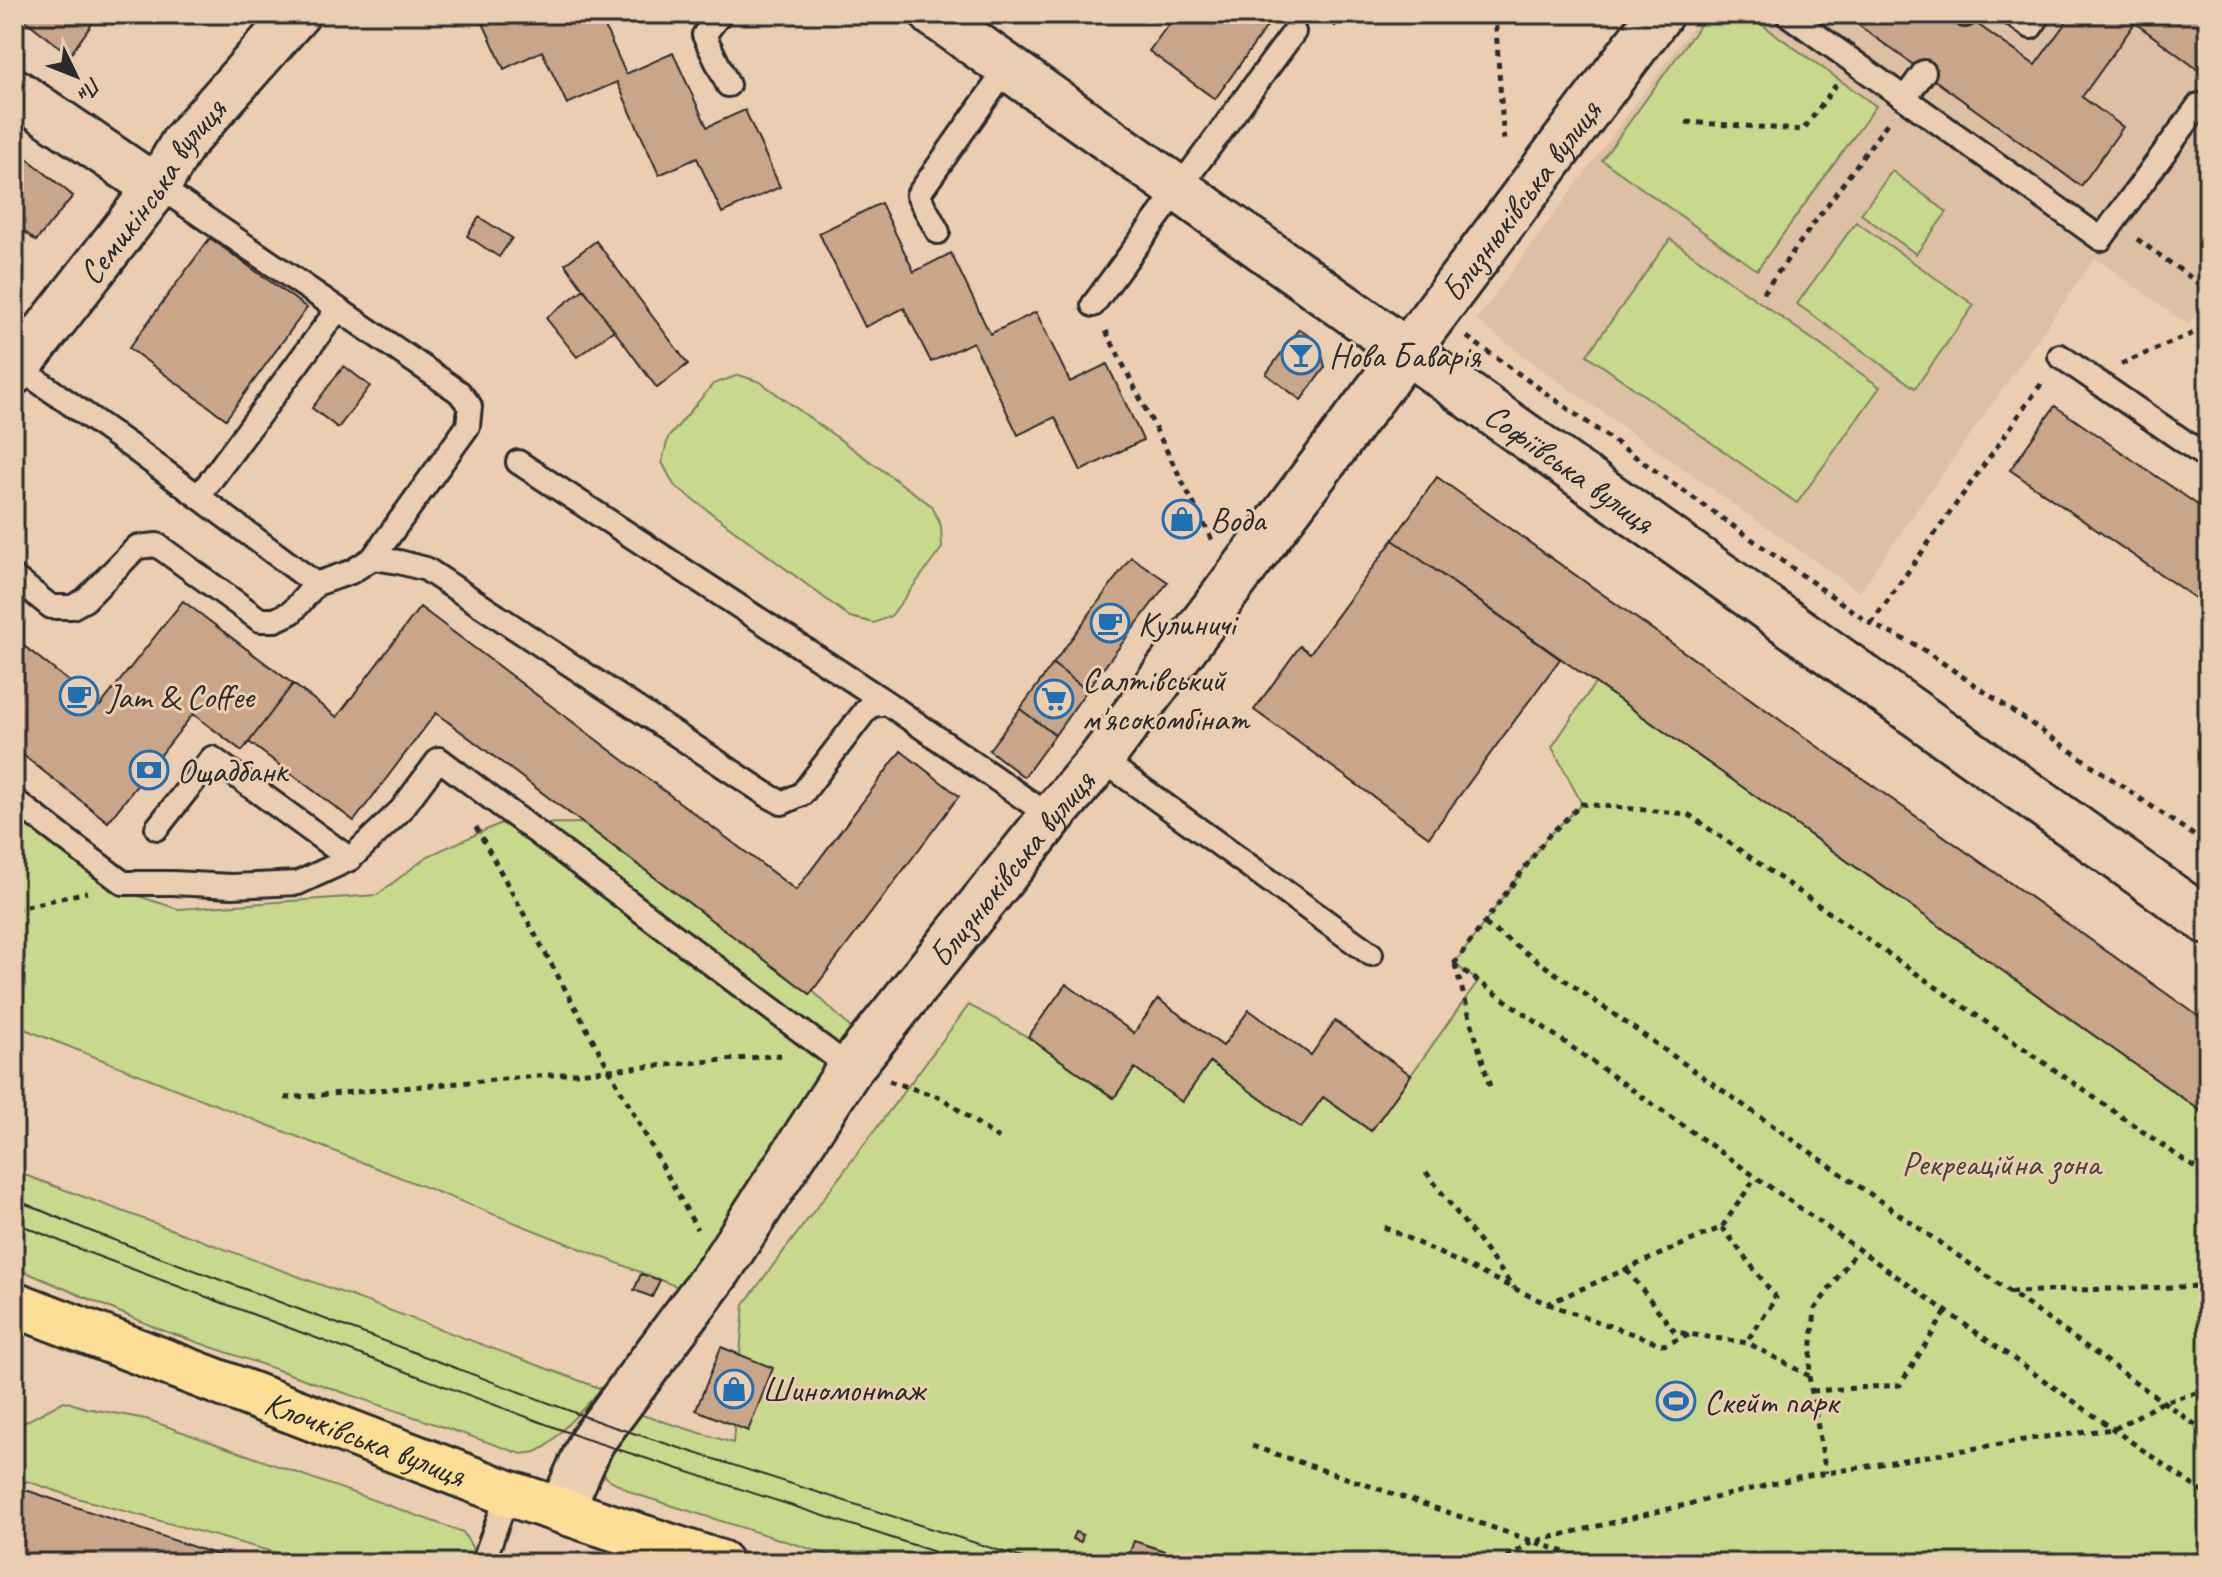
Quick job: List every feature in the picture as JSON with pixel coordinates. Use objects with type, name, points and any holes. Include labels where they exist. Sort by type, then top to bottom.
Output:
[{"type":"main road","name":"Клочківська вулиця","points":[[14,1305],[508,1493],[720,1563]]},
{"type":"street","name":"Семикінська вулиця","points":[[16,370],[158,186],[183,143],[297,14]]},
{"type":"street","name":"Софіївська вулиця","points":[[933,14],[1178,189],[1418,338],[2208,922]]},
{"type":"street","name":"Близнюківська вулиця","points":[[561,1510],[592,1441],[654,1338],[719,1270],[839,1060],[1101,759],[1660,14]]},
{"type":"street","points":[[14,91],[158,186]]},
{"type":"lane","points":[[720,14],[704,35],[728,85]]},
{"type":"lane","points":[[1787,14],[2101,239],[2199,105]]},
{"type":"lane","points":[[2012,14],[2031,27],[2040,14]]},
{"type":"lane","points":[[1093,305],[1294,32]]},
{"type":"lane","points":[[938,232],[918,195],[1008,67]]},
{"type":"lane","points":[[1905,98],[1924,72]]},
{"type":"lane","points":[[14,577],[51,607],[72,607],[85,600],[137,547],[157,545],[260,620],[275,620],[292,612],[316,584],[351,572],[373,558],[468,426],[470,406],[459,392],[158,186]]},
{"type":"lane","points":[[199,496],[338,309]]},
{"type":"lane","points":[[2060,356],[2208,458]]},
{"type":"lane","points":[[16,370],[199,496],[316,584]]},
{"type":"lane","points":[[518,462],[887,703],[1051,817]]},
{"type":"lane","points":[[373,558],[426,569],[782,803],[802,794],[869,706],[887,703]]},
{"type":"lane","points":[[157,828],[212,758],[350,859]]},
{"type":"lane","points":[[14,800],[123,883],[232,886],[298,883],[350,859],[401,810],[439,759],[839,1060]]},
{"type":"lane","points":[[1101,759],[1371,954]]},
{"type":"lane","points":[[483,1563],[508,1493]]},
{"type":"path","points":[[1495,14],[1504,143]]},
{"type":"path","points":[[1686,122],[1803,130],[1853,61]]},
{"type":"path","points":[[1763,293],[1905,98]]},
{"type":"path","points":[[2114,222],[2208,290]]},
{"type":"path","points":[[1093,305],[1212,540]]},
{"type":"path","points":[[2091,377],[2208,327]]},
{"type":"path","points":[[1418,338],[1470,338],[1871,624],[1918,646],[2208,845]]},
{"type":"path","points":[[1871,624],[2060,356]]},
{"type":"path","points":[[1454,964],[1548,836],[1582,804],[1688,814],[2208,1177]]},
{"type":"path","points":[[476,827],[719,1270]]},
{"type":"path","points":[[14,909],[123,883]]},
{"type":"path","points":[[1485,924],[2208,1434]]},
{"type":"path","points":[[1454,964],[1490,1087]]},
{"type":"path","points":[[1454,964],[2208,1496]]},
{"type":"path","points":[[285,1098],[609,1069],[839,1060],[942,1098],[1003,1142]]},
{"type":"path","points":[[1426,1172],[1514,1289]]},
{"type":"path","points":[[1547,1304],[1722,1227],[1756,1177]]},
{"type":"path","points":[[1384,1227],[1547,1304],[1664,1345],[1691,1335]]},
{"type":"path","points":[[1722,1227],[1776,1298],[1747,1341]]},
{"type":"path","points":[[1826,1473],[1809,1376],[1815,1309],[1858,1249]]},
{"type":"path","points":[[1627,1270],[1675,1332],[1748,1343],[1809,1376]]},
{"type":"path","points":[[2010,1292],[2208,1286]]},
{"type":"path","points":[[1812,1391],[1900,1385],[1946,1311]]},
{"type":"path","points":[[1496,1563],[1532,1542],[1797,1478],[2036,1438],[2114,1429],[2163,1402],[2208,1390]]},
{"type":"path","points":[[1252,1446],[1597,1563]]},
{"type":"path","points":[[2199,1563],[2208,1553]]},
{"type":"shaded area","points":[[1702,14],[2208,14],[2208,299],[2188,325],[2095,258],[1859,592],[1476,320]]},
{"type":"green space","points":[[1708,14],[1747,14],[1876,106],[1757,270],[1602,160]]},
{"type":"green space","points":[[1892,171],[1947,212],[1916,254],[1861,214]]},
{"type":"green space","points":[[1856,222],[1974,305],[1915,388],[1797,304]]},
{"type":"green space","points":[[1670,239],[1880,387],[1797,503],[1587,355]]},
{"type":"green space","points":[[739,375],[760,382],[932,506],[941,526],[942,548],[891,616],[874,623],[850,617],[674,485],[662,462],[668,438],[713,384]]},
{"type":"green space","name":"Рекреаційна зона","points":[[1595,683],[2208,1116],[2208,1563],[1107,1563],[1086,1556],[1101,1563],[957,1563],[922,1553],[919,1563],[855,1563],[635,1494],[607,1478],[600,1468],[632,1412],[733,1443],[744,1304],[969,1005],[1028,1037],[1113,1098],[1135,1068],[1182,1101],[1210,1062],[1301,1127],[1323,1097],[1371,1131],[1478,981],[1454,964],[1548,836],[1582,804],[1552,747]]},
{"type":"green space","points":[[14,812],[120,890],[178,909],[377,895],[428,856],[499,824],[582,823],[729,933],[813,991],[862,1039],[678,1287],[14,1025]]},
{"type":"green space","points":[[14,1171],[602,1389],[547,1446],[522,1454],[159,1329],[14,1267]]},
{"type":"green space","points":[[64,1401],[146,1419],[463,1532],[473,1549],[461,1563],[313,1563],[77,1498],[27,1481],[14,1491],[14,1428]]},
{"type":"building","points":[[17,14],[99,14],[70,55]]},
{"type":"building","points":[[479,14],[557,14],[560,21],[575,14],[599,14],[626,74],[673,53],[707,127],[745,110],[780,187],[722,213],[697,158],[659,175],[617,82],[567,104],[542,51],[504,69]]},
{"type":"building","points":[[1176,14],[1267,14],[1273,18],[1215,99],[1149,51]]},
{"type":"building","points":[[1319,14],[1344,14],[1335,26]]},
{"type":"building","points":[[1843,14],[1963,14],[2035,65],[2072,14],[2208,14],[2208,77],[2135,23],[2082,97],[2123,127],[2081,186]]},
{"type":"building","points":[[18,151],[73,196],[36,241],[14,223],[14,157]]},
{"type":"building","points":[[2208,157],[2208,173],[2200,168]]},
{"type":"building","points":[[881,203],[914,272],[951,253],[990,334],[1036,312],[1070,382],[1107,364],[1143,440],[1081,471],[1055,417],[1018,435],[973,342],[931,362],[904,308],[865,327],[819,233]]},
{"type":"building","points":[[479,217],[512,238],[499,257],[467,236]]},
{"type":"building","points":[[210,238],[307,308],[226,419],[129,348]]},
{"type":"building","points":[[596,241],[688,364],[657,388],[565,264]]},
{"type":"building","points":[[584,289],[614,330],[577,357],[546,318]]},
{"type":"building","name":"Нова Баварія","points":[[1299,329],[1319,343],[1325,367],[1301,400],[1266,374]]},
{"type":"building","points":[[344,366],[370,386],[338,428],[312,408]]},
{"type":"building","points":[[2055,406],[2208,512],[2208,607],[2010,470]]},
{"type":"building","points":[[1437,477],[2208,1023],[2208,1116],[1393,540]]},
{"type":"building","points":[[1393,540],[1560,659],[1429,837],[1254,710],[1300,646],[1310,653]]},
{"type":"building","name":"Кулиничі","points":[[1131,557],[1168,582],[1087,690],[1053,664]]},
{"type":"building","points":[[183,601],[293,684],[242,751],[193,714],[108,822],[14,748],[14,638],[100,706]]},
{"type":"building","points":[[420,607],[796,890],[901,751],[959,796],[810,994],[436,713],[354,821],[249,742],[293,684],[337,717]]},
{"type":"building","name":"Салтівський м'ясокомбінат","points":[[1053,664],[1087,690],[1055,735],[1020,709]]},
{"type":"building","points":[[1020,709],[1055,735],[1024,777],[989,750]]},
{"type":"building","points":[[1066,984],[1134,1033],[1158,999],[1223,1046],[1249,1010],[1311,1055],[1335,1021],[1411,1075],[1371,1131],[1323,1097],[1301,1128],[1210,1062],[1182,1102],[1135,1068],[1114,1098],[1028,1037]]},
{"type":"building","points":[[641,1274],[660,1280],[652,1297],[634,1290]]},
{"type":"building","name":"Шиномонтаж","points":[[721,1347],[773,1368],[748,1431],[696,1410]]},
{"type":"building","points":[[14,1486],[241,1563],[14,1563]]},
{"type":"building","points":[[1075,1532],[1083,1535],[1081,1542],[1072,1539]]},
{"type":"building","points":[[1134,1541],[1202,1563],[1126,1563]]},
{"type":"tram line","points":[[14,1199],[90,1231],[605,1424],[1038,1563]]},
{"type":"tram line","points":[[14,1222],[583,1438],[969,1563]]},
{"type":"place","name":"Нова Баварія","points":[[1301,355]]},
{"type":"place","name":"Вода","points":[[1182,519]]},
{"type":"place","name":"Кулиничі","points":[[1110,623]]},
{"type":"place","name":"Jam & Coffee","points":[[79,696]]},
{"type":"place","name":"Салтівський м'ясокомбінат","points":[[1054,699]]},
{"type":"place","name":"Ощадбанк","points":[[149,770]]},
{"type":"place","name":"Шиномонтаж","points":[[734,1389]]},
{"type":"place","name":"Скейт парк","points":[[1676,1401]]}]
